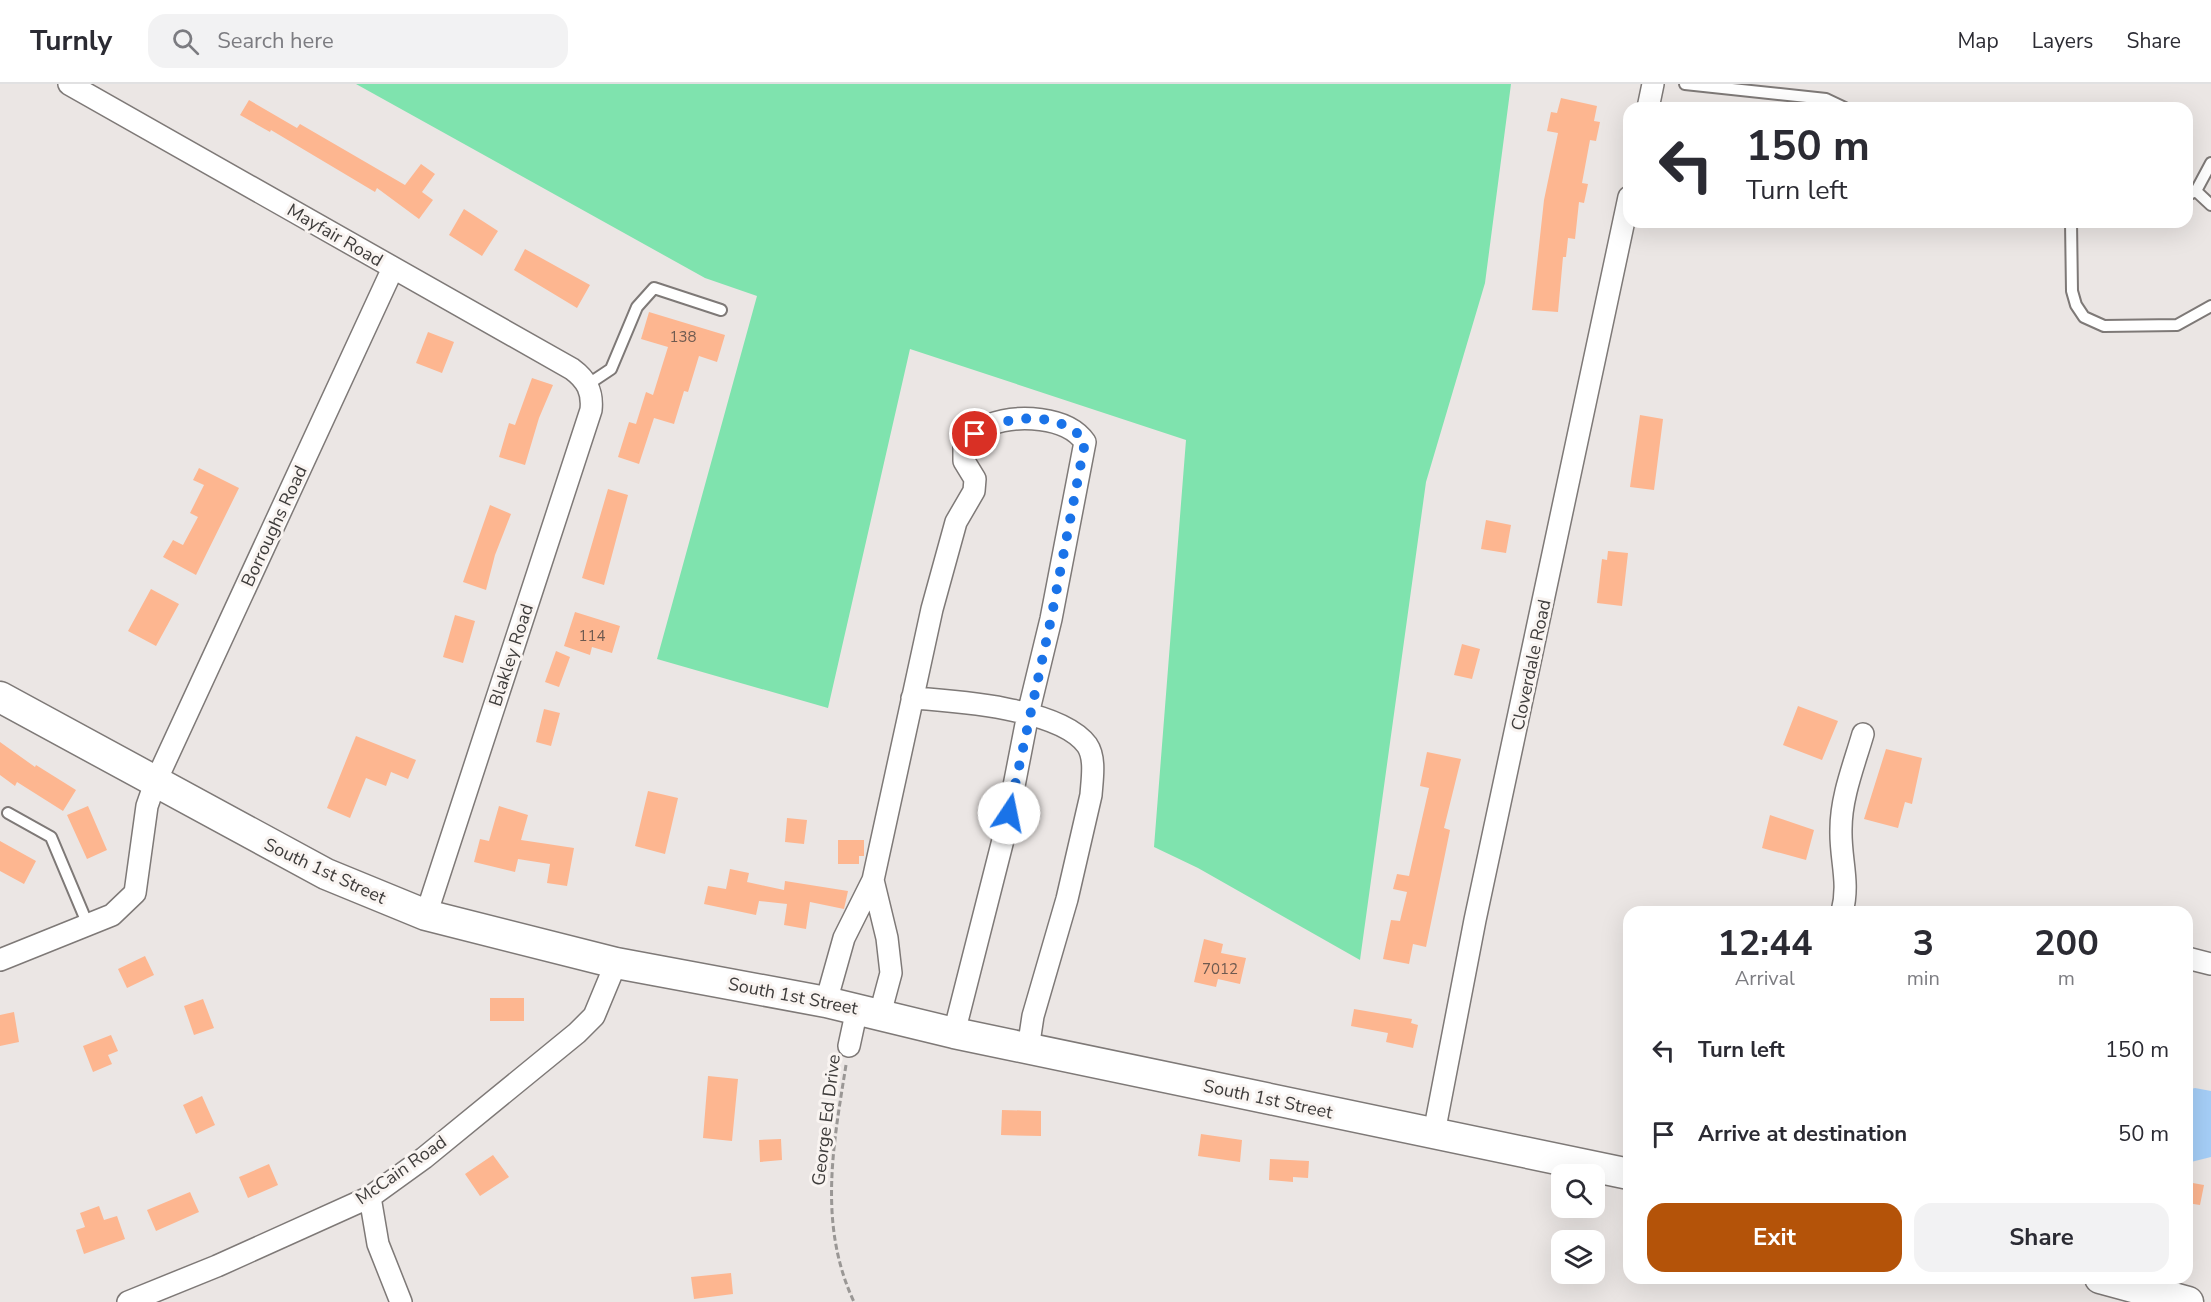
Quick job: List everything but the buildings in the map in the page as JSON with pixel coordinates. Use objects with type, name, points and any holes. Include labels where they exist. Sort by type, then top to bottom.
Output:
[{"type":"main road","name":"South 1st Street","points":[[0,697],[326,874],[426,915],[616,963],[826,1002],[1028,1049],[1623,1173]]},
{"type":"main road","points":[[2122,1284],[2188,1302]]},
{"type":"street","name":"Mayfair Road","points":[[69,84],[572,369],[590,390]]},
{"type":"street","points":[[1649,102],[1653,84]]},
{"type":"street","name":"Cloverdale Road","points":[[1434,1133],[1475,920],[1623,225]]},
{"type":"street","name":"Borroughs Road","points":[[0,960],[112,915],[135,893],[147,806],[155,783],[393,268]]},
{"type":"street","name":"Blakley Road","points":[[426,915],[591,410],[590,390]]},
{"type":"street","points":[[826,1002],[844,938],[873,880],[947,550],[956,522],[974,491],[975,479],[964,461],[964,446],[987,426],[1003,420],[1023,418],[1049,422],[1069,428],[1079,434],[1085,442],[1051,619],[1028,714],[1005,832],[954,1033]]},
{"type":"street","points":[[912,698],[985,705],[1028,714],[1074,732],[1088,746],[1092,779],[1066,899],[1040,987],[1028,1049]]},
{"type":"street","points":[[1843,906],[1847,891],[1841,831],[1842,805],[1863,734]]},
{"type":"street","points":[[849,1046],[891,973],[887,938],[873,880]]},
{"type":"street","points":[[2193,960],[2211,964]]},
{"type":"street","name":"McCain Road","points":[[128,1302],[217,1266],[370,1197],[424,1158],[578,1033],[594,1016],[616,963]]},
{"type":"street","points":[[370,1197],[378,1244],[401,1302]]},
{"type":"lane","points":[[1685,84],[1826,99],[1832,102]]},
{"type":"lane","points":[[2193,190],[2211,163]]},
{"type":"lane","points":[[2193,194],[2211,205]]},
{"type":"lane","points":[[2071,228],[2072,291],[2084,317],[2104,326],[2177,325],[2211,306]]},
{"type":"lane","points":[[590,390],[611,369],[637,307],[654,288],[721,310]]},
{"type":"lane","points":[[9,813],[51,837],[88,925]]},
{"type":"path","name":"George Ed Drive","points":[[849,1046],[831,1159],[830,1195],[832,1230],[839,1265],[854,1302]]},
{"type":"green space","points":[[356,84],[1511,84],[1485,283],[1426,482],[1360,960],[1198,868],[1154,847],[1186,440],[910,349],[828,708],[657,659],[757,296],[705,278]]},
{"type":"water","points":[[2193,1088],[2211,1091],[2211,1157],[2193,1162]]},
{"type":"route","points":[[975,434],[1003,420],[1023,418],[1069,428],[1079,434],[1085,442],[1051,619],[1028,714],[1009,813]]}]
